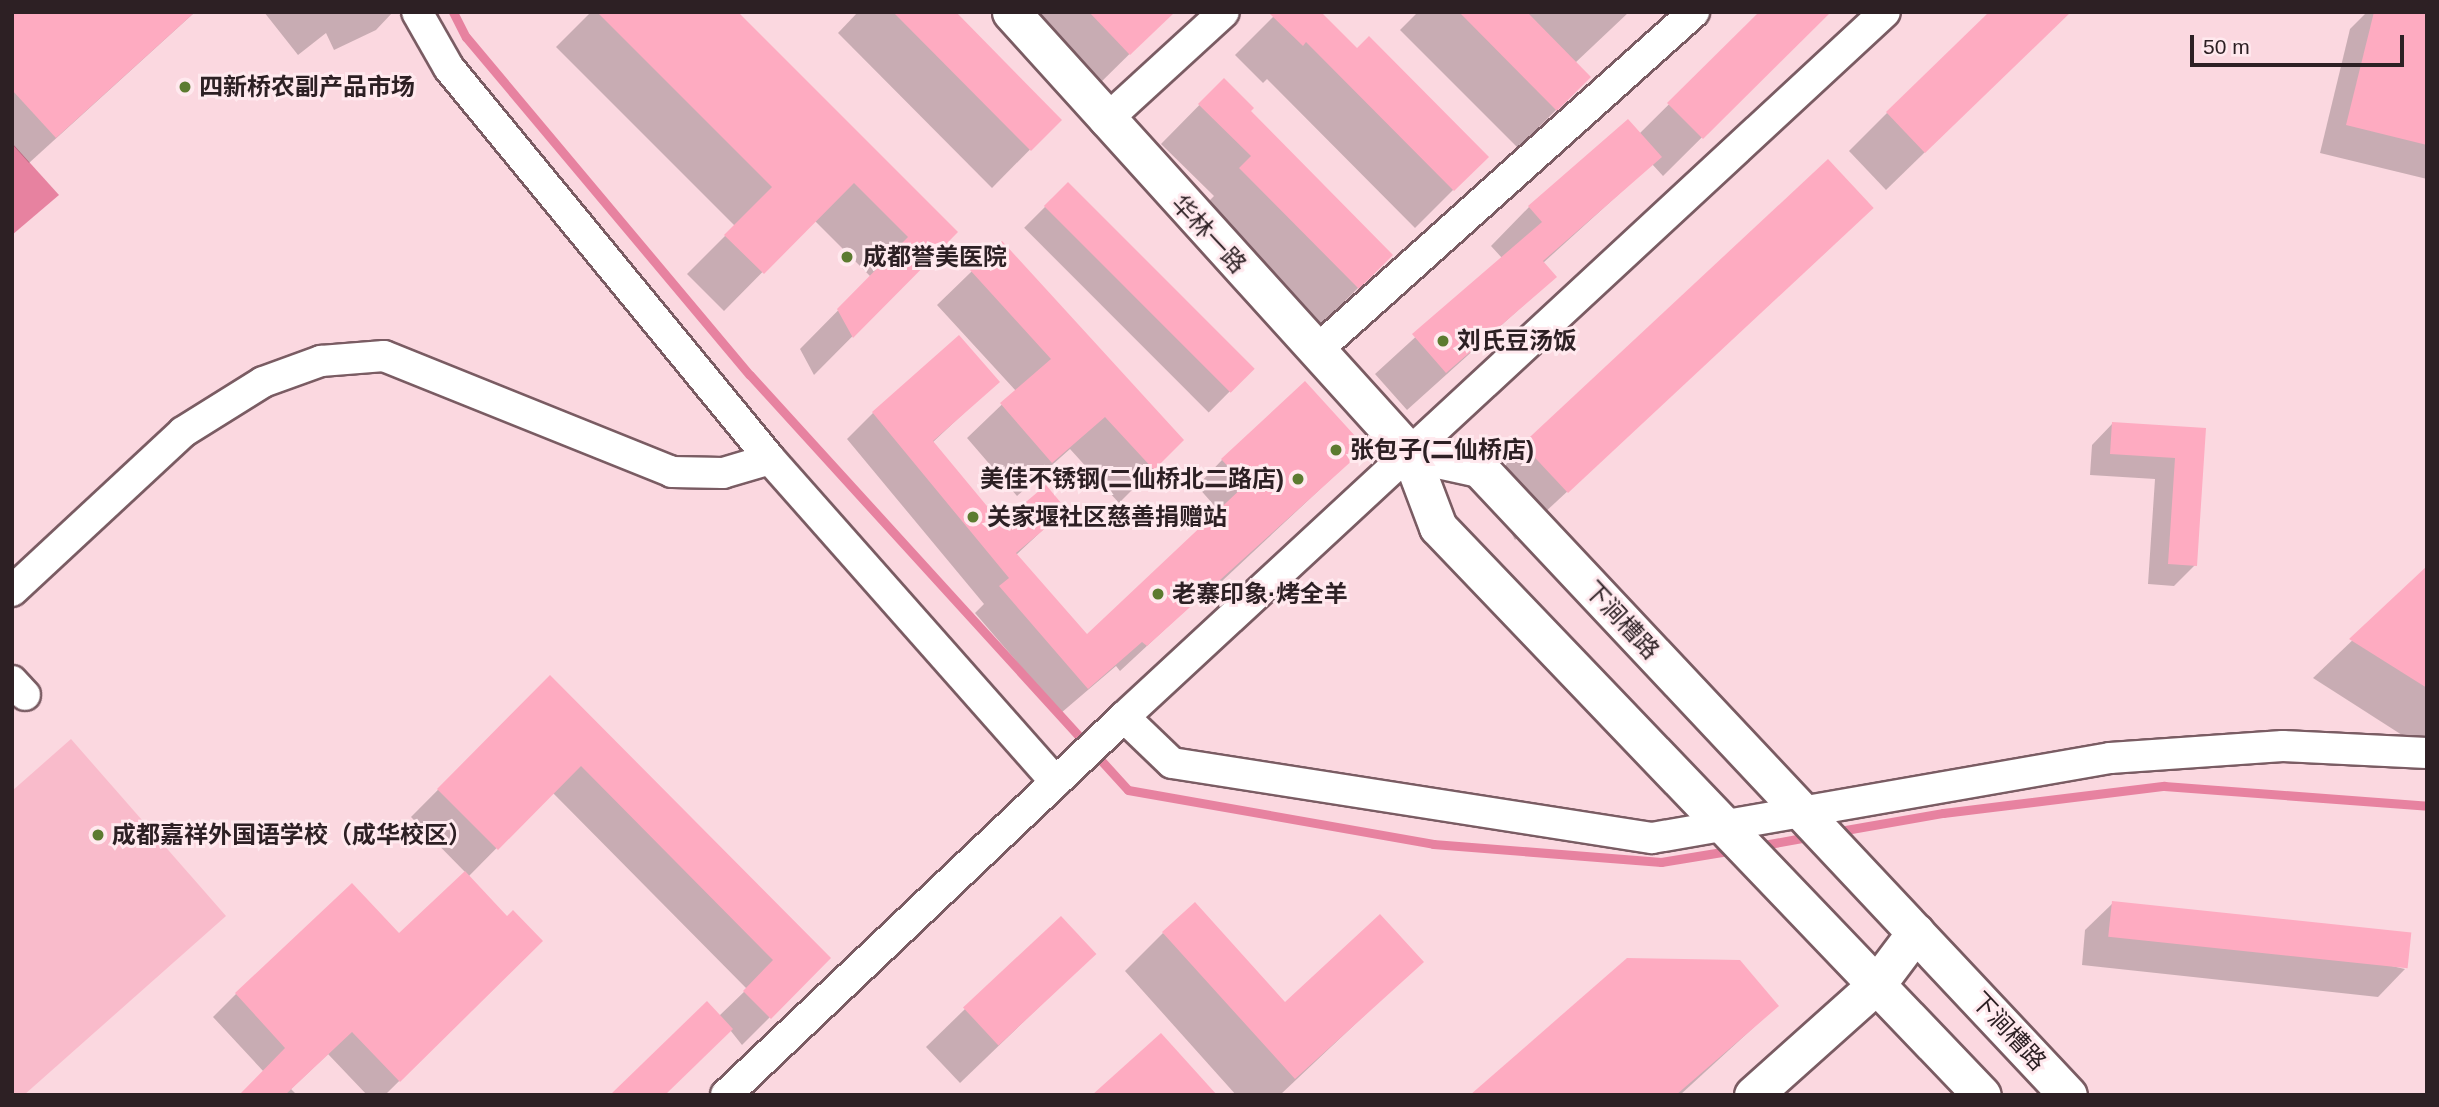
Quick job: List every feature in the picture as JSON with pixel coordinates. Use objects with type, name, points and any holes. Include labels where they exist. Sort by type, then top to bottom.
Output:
[{"type":"street","points":[[417,12],[449,68],[770,458],[1062,776]]},
{"type":"street","name":"华林一路","points":[[1011,12],[1105,121],[1410,453]]},
{"type":"street","points":[[1105,121],[1224,12]]},
{"type":"street","points":[[1316,351],[1694,12]]},
{"type":"street","points":[[726,1095],[1119,722],[1885,12]]},
{"type":"street","points":[[12,591],[183,432],[263,382],[321,361],[384,356],[672,472],[723,473],[770,458]]},
{"type":"street","points":[[1410,453],[1438,527],[1982,1095]]},
{"type":"street","name":"下涧槽路","points":[[1410,453],[1479,468],[2068,1095]]},
{"type":"street","points":[[1119,722],[1172,763],[1653,838],[1738,841],[1816,827],[2110,758],[2283,746],[2427,753]]},
{"type":"street","points":[[1753,1095],[1876,985],[1916,932]]},
{"type":"shaded area","points":[[12,143],[59,195],[12,235]]},
{"type":"shaded area","name":"成都嘉祥外国语学校（成华校区）","points":[[71,739],[226,916],[24,1095],[12,1095],[12,791]]},
{"type":"building","points":[[12,12],[195,12],[56,138],[12,90]]},
{"type":"building","name":"成都誉美医院","points":[[597,12],[738,12],[958,232],[853,338],[837,309],[908,237],[854,183],[764,274],[724,235],[772,187]]},
{"type":"building","points":[[893,12],[956,12],[1062,120],[1031,151]]},
{"type":"building","points":[[1089,12],[1175,12],[1130,55]]},
{"type":"building","points":[[1268,12],[1321,12],[1357,48],[1369,36],[1489,157],[1454,191],[1306,42],[1303,46]]},
{"type":"building","points":[[1459,12],[1527,12],[1591,77],[1557,111]]},
{"type":"building","points":[[1759,12],[1831,12],[1703,139],[1667,103]]},
{"type":"building","points":[[1989,12],[2071,12],[1925,153],[1886,112]]},
{"type":"building","points":[[2374,12],[2427,12],[2427,145],[2346,125]]},
{"type":"building","points":[[1224,78],[1254,108],[1251,111],[1393,255],[1359,289],[1239,168],[1251,156],[1198,104]]},
{"type":"building","points":[[1628,119],[1662,157],[1543,261],[1557,277],[1446,373],[1412,334],[1542,222],[1528,206]]},
{"type":"building","points":[[1828,159],[1874,208],[1568,493],[1522,444]]},
{"type":"building","points":[[1068,182],[1255,369],[1231,393],[1044,206]]},
{"type":"building","points":[[1002,241],[1184,440],[1154,470],[1105,417],[1052,463],[1000,403],[1051,359],[970,270]]},
{"type":"building","points":[[959,335],[1000,382],[933,441],[1001,523],[1046,485],[1067,510],[1016,553],[1087,634],[1245,485],[1221,459],[1305,381],[1366,448],[1147,646],[1142,642],[1088,689],[999,586],[1009,578],[872,412]]},
{"type":"building","points":[[2112,422],[2206,428],[2197,566],[2168,564],[2175,458],[2110,454]]},
{"type":"building","points":[[2427,566],[2427,688],[2349,639]]},
{"type":"building","points":[[550,675],[831,958],[771,1019],[743,991],[773,960],[581,766],[498,850],[437,789]]},
{"type":"building","points":[[465,871],[507,916],[513,910],[543,941],[400,1082],[352,1032],[285,1095],[239,1095],[285,1048],[235,993],[352,883],[399,933]]},
{"type":"building","points":[[2112,901],[2411,932],[2408,968],[2108,937]]},
{"type":"building","points":[[1195,902],[1285,1002],[1380,914],[1424,962],[1295,1079],[1162,932]]},
{"type":"building","points":[[1061,916],[1096,954],[998,1045],[963,1007]]},
{"type":"building","points":[[1627,958],[1740,960],[1779,1006],[1676,1095],[1470,1095]]},
{"type":"building","points":[[707,1001],[733,1029],[665,1095],[610,1095]]},
{"type":"building","points":[[1161,1033],[1217,1095],[1092,1095]]},
{"type":"waterway","points":[[453,12],[466,37],[750,375],[1128,790],[1433,844],[1661,862],[1734,850]]},
{"type":"waterway","points":[[1834,832],[1943,813],[2164,786],[2427,806]]},
{"type":"waterway","points":[[1758,846],[1813,836]]},
{"type":"place","name":"四新桥农副产品市场","points":[[185,87]]},
{"type":"place","name":"成都誉美医院","points":[[847,257]]},
{"type":"place","name":"刘氏豆汤饭","points":[[1443,341]]},
{"type":"place","name":"张包子(二仙桥店)","points":[[1336,450]]},
{"type":"place","name":"美佳不锈钢(二仙桥北二路店)","points":[[1298,479]]},
{"type":"place","name":"关家堰社区慈善捐赠站","points":[[973,517]]},
{"type":"place","name":"老寨印象·烤全羊","points":[[1158,594]]},
{"type":"place","name":"成都嘉祥外国语学校（成华校区）","points":[[98,835]]}]
